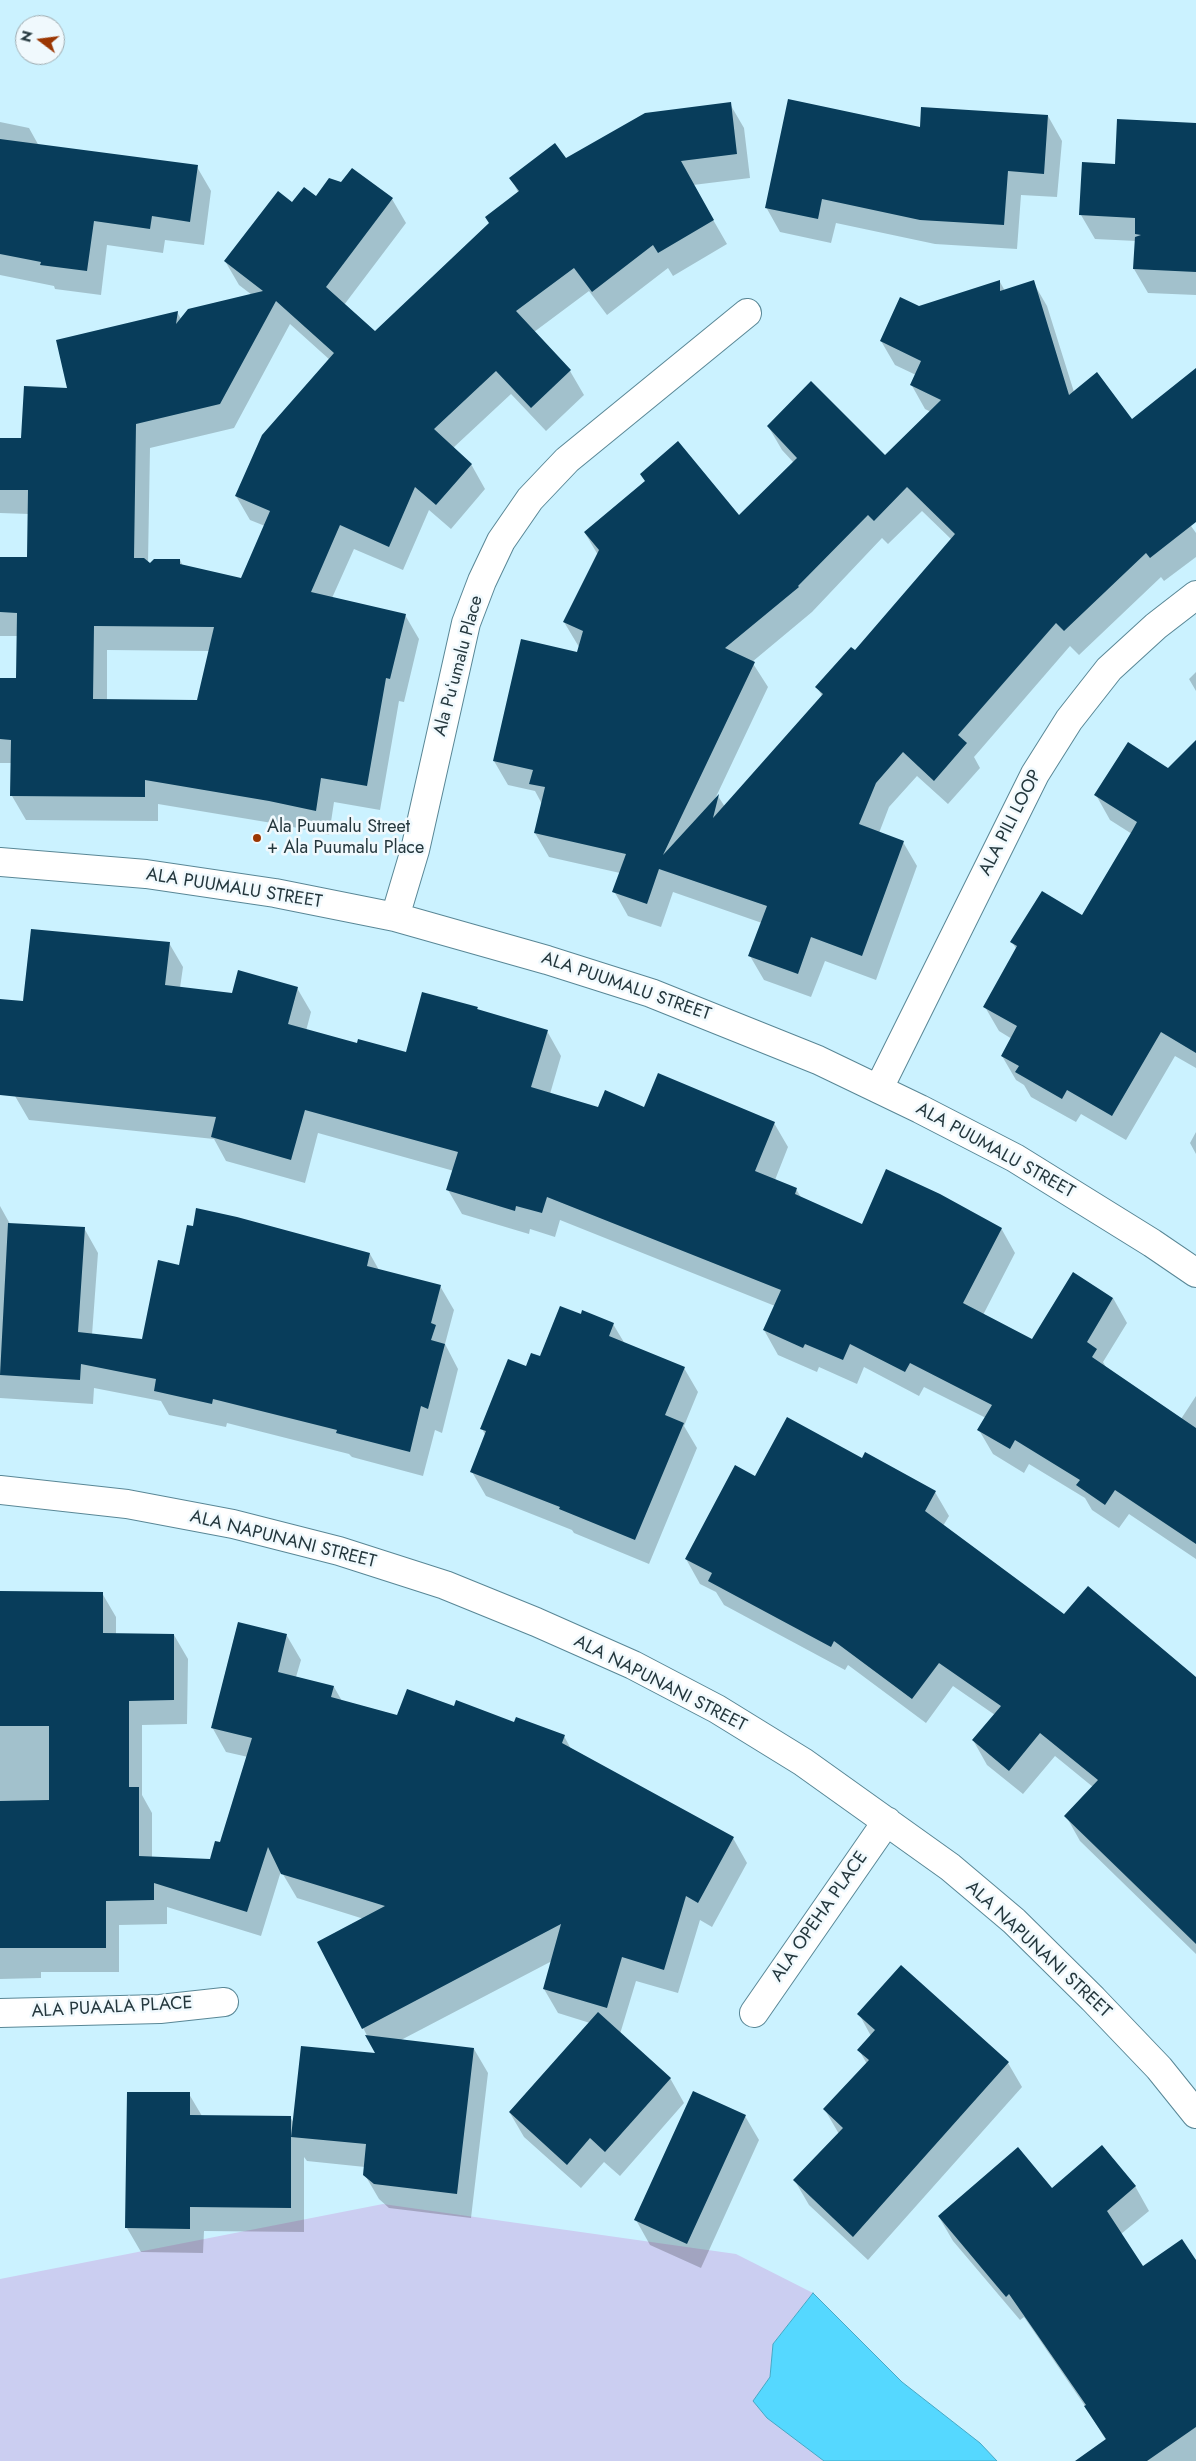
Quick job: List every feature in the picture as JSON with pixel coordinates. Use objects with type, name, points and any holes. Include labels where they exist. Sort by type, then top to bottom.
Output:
[{"type":"street","name":"Ala Puʻumalu Place","points":[[395,917],[415,850],[466,624],[482,581],[501,541],[530,499],[567,460],[747,312]]},
{"type":"street","name":"ALA PILI LOOP","points":[[879,1088],[1035,774],[1069,720],[1109,669],[1156,626],[1196,595]]},
{"type":"street","name":"ALA PUUMALU STREET","points":[[0,862],[146,874],[275,893],[395,917],[547,960],[651,993],[764,1037],[879,1088],[1015,1158],[1144,1238],[1196,1274]]},
{"type":"street","name":"ALA NAPUNANI STREET","points":[[0,1490],[127,1504],[233,1524],[339,1551],[445,1585],[633,1665],[709,1705],[803,1762],[950,1867],[1014,1921],[1152,2061],[1196,2114]]},
{"type":"street","name":"ALA OPEHA PLACE","points":[[754,2013],[887,1821]]},
{"type":"street","name":"ALA PUAALA PLACE","points":[[0,2013],[151,2009],[224,2002]]},
{"type":"shaded area","points":[[383,2204],[736,2254],[813,2293],[773,2344],[770,2377],[754,2401],[824,2461],[0,2461],[0,2279]]},
{"type":"water","points":[[813,2293],[902,2382],[980,2443],[997,2461],[824,2461],[767,2418],[753,2401],[770,2377],[773,2344]]},
{"type":"building","points":[[788,99],[920,127],[921,107],[1048,115],[1044,174],[1008,171],[1004,225],[920,220],[822,199],[818,219],[765,208]]},
{"type":"building","points":[[731,102],[737,154],[681,161],[714,220],[658,253],[653,245],[592,292],[574,268],[516,311],[571,370],[531,408],[496,371],[434,429],[472,464],[436,505],[415,487],[389,547],[340,525],[311,592],[406,614],[390,679],[386,678],[367,786],[321,778],[316,811],[145,780],[145,797],[10,796],[11,740],[0,739],[0,678],[16,678],[17,613],[0,612],[0,557],[27,557],[28,490],[0,490],[0,438],[21,438],[24,386],[67,388],[56,340],[178,311],[176,324],[188,309],[263,291],[224,261],[278,191],[292,202],[304,187],[316,196],[329,178],[341,182],[352,168],[393,198],[326,287],[375,331],[489,223],[485,217],[519,191],[509,178],[555,143],[566,158],[645,113]],"holes":[[[276,301],[334,353],[262,435],[235,496],[270,511],[241,578],[180,564],[180,559],[154,559],[150,563],[144,558],[134,558],[136,424],[220,404]],[[94,626],[214,627],[197,700],[93,699]]]},
{"type":"building","points":[[1117,119],[1196,123],[1196,272],[1133,269],[1135,237],[1141,235],[1135,234],[1135,218],[1079,215],[1082,162],[1115,164]]},
{"type":"building","points":[[0,139],[198,165],[190,222],[152,216],[150,229],[94,221],[87,271],[40,265],[41,262],[0,254]]},
{"type":"building","points":[[1000,280],[1000,291],[1034,280],[1069,395],[1097,372],[1132,419],[1196,368],[1196,522],[1150,558],[1146,553],[1064,631],[1056,623],[958,735],[967,743],[934,781],[903,752],[876,783],[859,824],[904,841],[862,956],[811,937],[798,974],[748,956],[767,906],[659,869],[647,904],[612,892],[626,854],[534,833],[545,787],[529,784],[533,770],[493,761],[521,639],[577,652],[583,631],[563,622],[599,550],[584,532],[645,481],[640,474],[678,441],[739,515],[797,458],[767,426],[811,381],[885,455],[941,400],[910,385],[921,361],[880,341],[900,297],[919,306]],"holes":[[[907,487],[955,534],[855,650],[851,647],[815,687],[823,694],[713,818],[719,794],[663,855],[755,662],[725,648],[799,587],[868,515],[874,521]]]},
{"type":"building","points":[[1196,740],[1196,1053],[1161,1032],[1112,1116],[1067,1090],[1062,1099],[1015,1072],[1019,1066],[1001,1056],[1017,1026],[983,1007],[1017,946],[1010,942],[1042,891],[1082,915],[1137,822],[1094,795],[1128,742],[1168,768]]},
{"type":"building","points":[[31,929],[170,942],[165,985],[232,993],[238,970],[298,987],[288,1024],[357,1043],[358,1039],[406,1052],[422,992],[478,1007],[477,1009],[548,1030],[531,1087],[598,1107],[605,1090],[644,1107],[658,1073],[775,1122],[755,1171],[797,1188],[795,1194],[862,1224],[886,1169],[940,1194],[1002,1228],[963,1303],[1032,1339],[1073,1272],[1113,1298],[1087,1342],[1097,1349],[1092,1357],[1196,1428],[1196,1544],[1115,1490],[1105,1505],[1076,1485],[1080,1480],[1015,1440],[1010,1449],[977,1430],[992,1405],[910,1363],[905,1372],[850,1344],[843,1360],[805,1344],[803,1348],[763,1330],[781,1290],[547,1197],[542,1213],[516,1206],[515,1211],[446,1190],[458,1152],[305,1110],[291,1160],[211,1137],[216,1117],[0,1095],[0,999],[23,1001]]},
{"type":"building","points":[[196,1208],[237,1217],[370,1253],[367,1266],[441,1285],[431,1323],[436,1325],[431,1340],[445,1344],[428,1409],[421,1406],[410,1452],[336,1433],[337,1430],[213,1399],[212,1404],[154,1391],[156,1379],[81,1364],[80,1380],[0,1375],[8,1223],[85,1227],[78,1332],[142,1339],[158,1260],[179,1265],[187,1225],[193,1226]]},
{"type":"building","points":[[560,1306],[581,1314],[582,1310],[614,1323],[609,1336],[685,1367],[665,1415],[684,1423],[635,1540],[559,1509],[560,1507],[470,1472],[486,1431],[480,1429],[508,1359],[526,1366],[531,1353],[540,1356]]},
{"type":"building","points":[[787,1417],[862,1458],[865,1452],[936,1491],[925,1511],[1064,1614],[1088,1586],[1196,1677],[1196,1944],[1064,1816],[1098,1780],[1040,1733],[1009,1771],[972,1740],[1001,1706],[939,1663],[912,1699],[834,1641],[831,1647],[708,1581],[712,1573],[685,1559],[735,1465],[755,1476]]},
{"type":"building","points":[[0,1591],[103,1592],[103,1633],[174,1634],[174,1700],[129,1701],[129,1787],[139,1787],[139,1856],[210,1859],[215,1841],[220,1842],[252,1738],[211,1728],[238,1622],[287,1634],[278,1672],[334,1686],[331,1697],[397,1715],[407,1689],[454,1706],[456,1700],[514,1722],[516,1717],[565,1735],[562,1743],[734,1837],[698,1903],[686,1896],[664,1970],[622,1957],[607,2008],[543,1989],[561,1924],[362,2029],[317,1942],[385,1906],[281,1874],[268,1847],[247,1912],[154,1883],[154,1900],[106,1901],[106,1948],[0,1948],[0,1801],[49,1800],[49,1726],[0,1726]]},
{"type":"building","points":[[901,1965],[1009,2062],[853,2237],[793,2180],[843,2128],[823,2109],[869,2060],[857,2050],[875,2030],[857,2014]]},
{"type":"building","points":[[598,2012],[671,2078],[605,2152],[590,2138],[567,2165],[509,2112]]},
{"type":"building","points":[[365,2035],[474,2048],[457,2194],[374,2184],[363,2175],[366,2144],[291,2137],[301,2046],[375,2053]]},
{"type":"building","points":[[693,2091],[746,2115],[687,2244],[634,2220]]},
{"type":"building","points":[[127,2092],[190,2092],[190,2115],[291,2116],[291,2208],[190,2207],[190,2229],[125,2228]]},
{"type":"building","points":[[1102,2145],[1136,2186],[1107,2211],[1143,2266],[1182,2239],[1196,2260],[1196,2427],[1147,2461],[1075,2461],[1106,2439],[1084,2406],[1086,2405],[1009,2294],[1006,2297],[938,2216],[1018,2147],[1052,2188]]},
{"type":"place","name":"Ala Puumalu Street + Ala Puumalu Place","points":[[257,838]]}]
